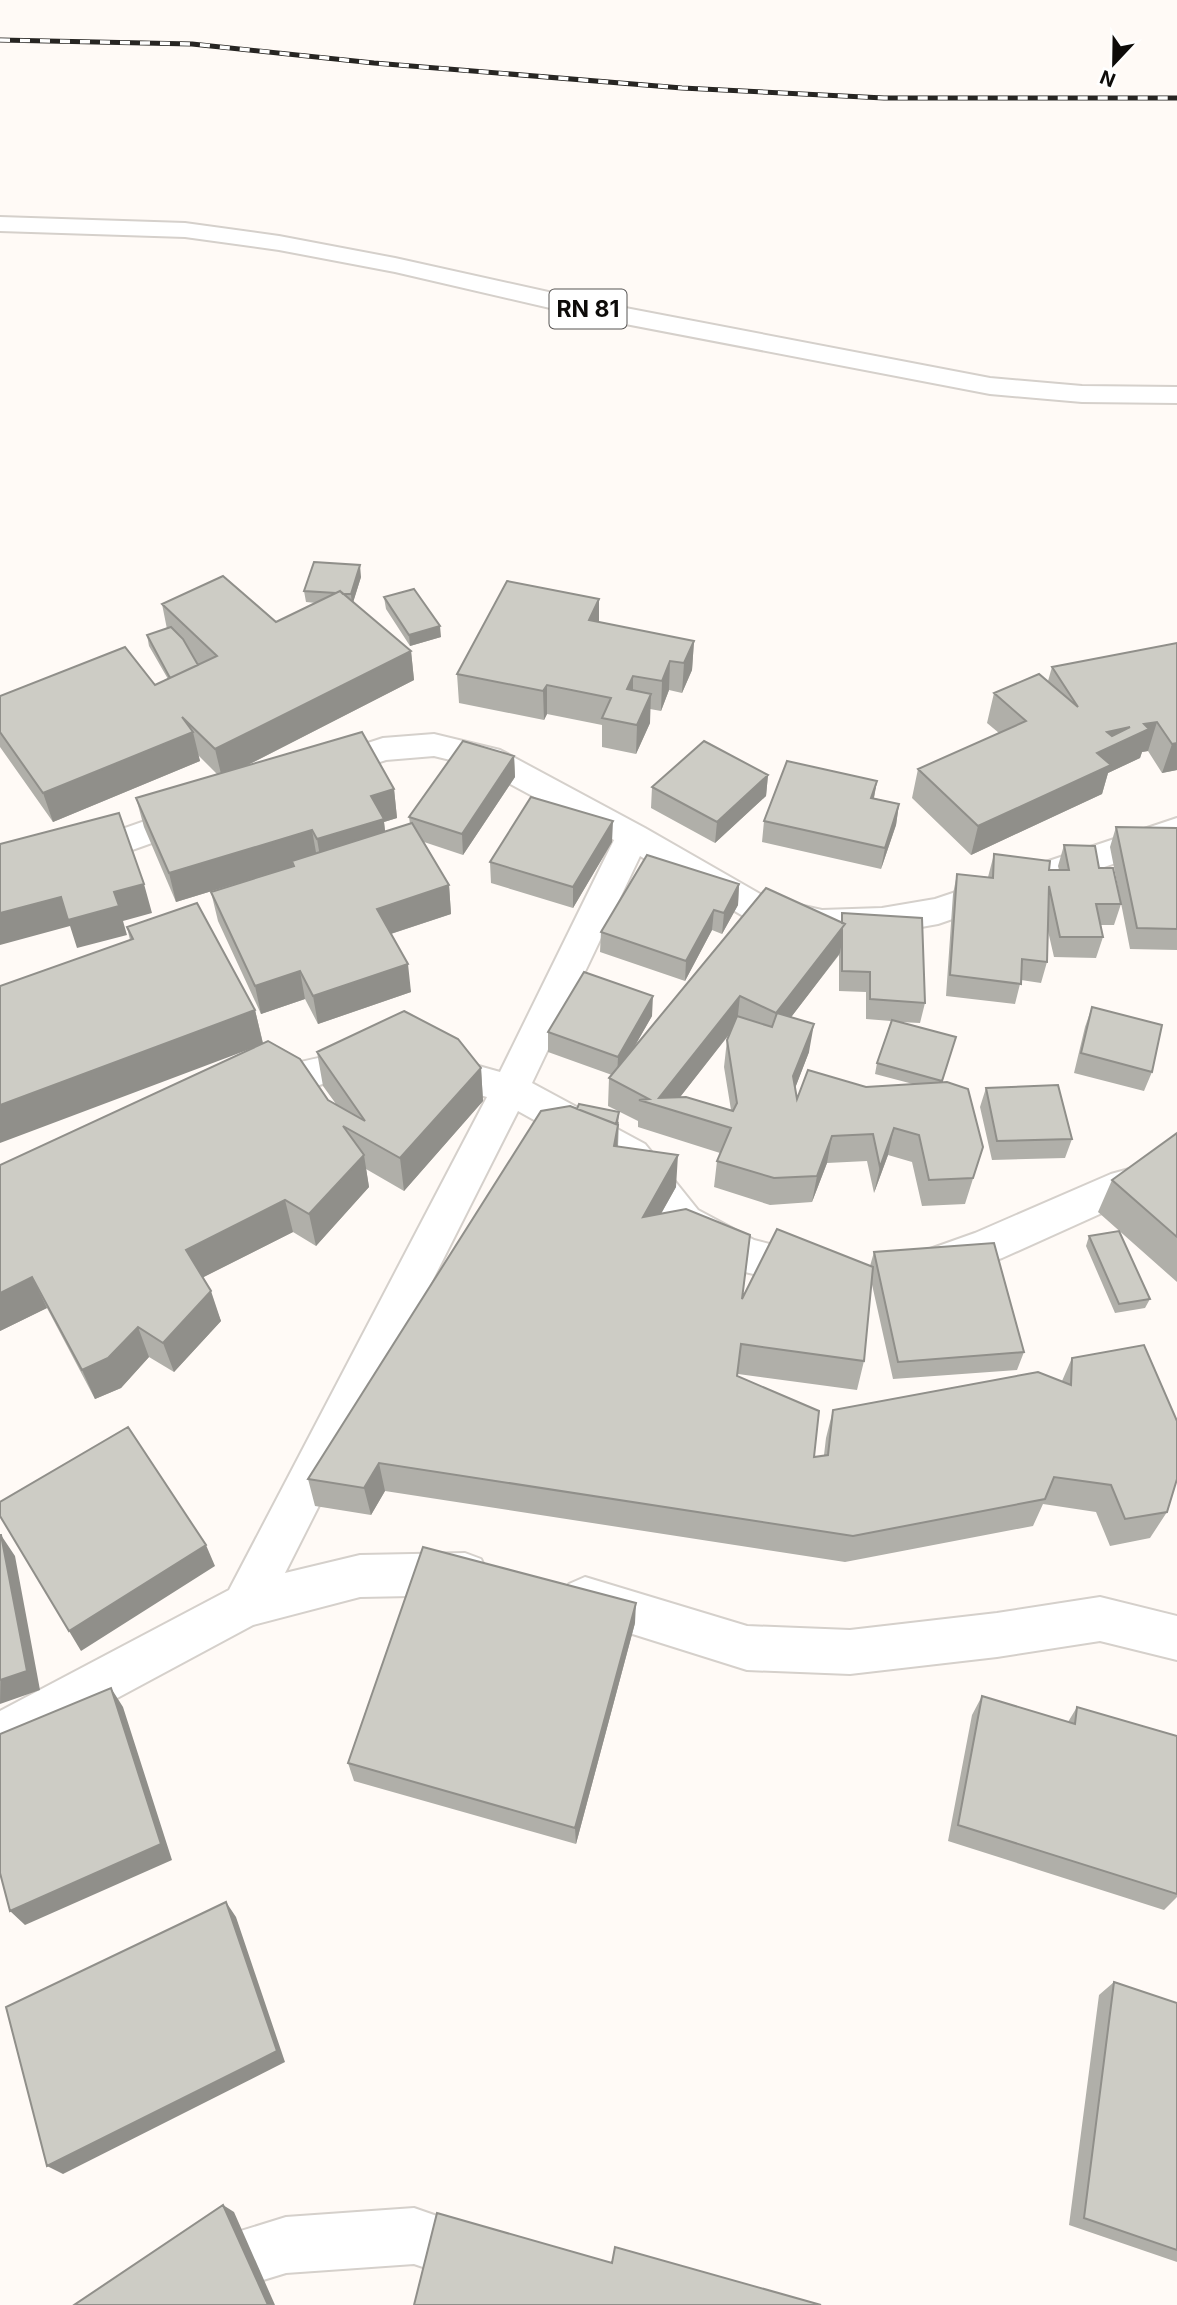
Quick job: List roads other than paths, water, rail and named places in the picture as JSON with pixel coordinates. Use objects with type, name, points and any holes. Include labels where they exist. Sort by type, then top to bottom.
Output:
[{"type":"street","name":"RN 81","points":[[0,224],[185,230],[279,243],[395,265],[589,309],[990,386],[1082,394],[1177,395]]},
{"type":"street","points":[[290,782],[383,749],[434,745],[489,758],[633,836],[757,908],[822,923],[882,921],[938,911],[1177,830]]},
{"type":"street","points":[[0,885],[224,805]]},
{"type":"street","points":[[245,1605],[510,1089],[633,836]]},
{"type":"street","points":[[222,1098],[335,1067],[413,1063],[510,1089],[631,1154],[684,1222],[745,1255],[824,1274],[849,1274]]},
{"type":"street","points":[[912,1271],[988,1246],[1125,1185],[1177,1172]]},
{"type":"street","points":[[0,1737],[245,1605],[360,1576],[473,1574],[612,1605],[747,1648],[850,1652],[997,1635],[1100,1619],[1177,1637]]},
{"type":"street","points":[[129,2305],[163,2283],[286,2245],[414,2236],[525,2272]]},
{"type":"railway","points":[[0,40],[192,44],[374,63],[682,88],[884,98],[1177,98]]}]
